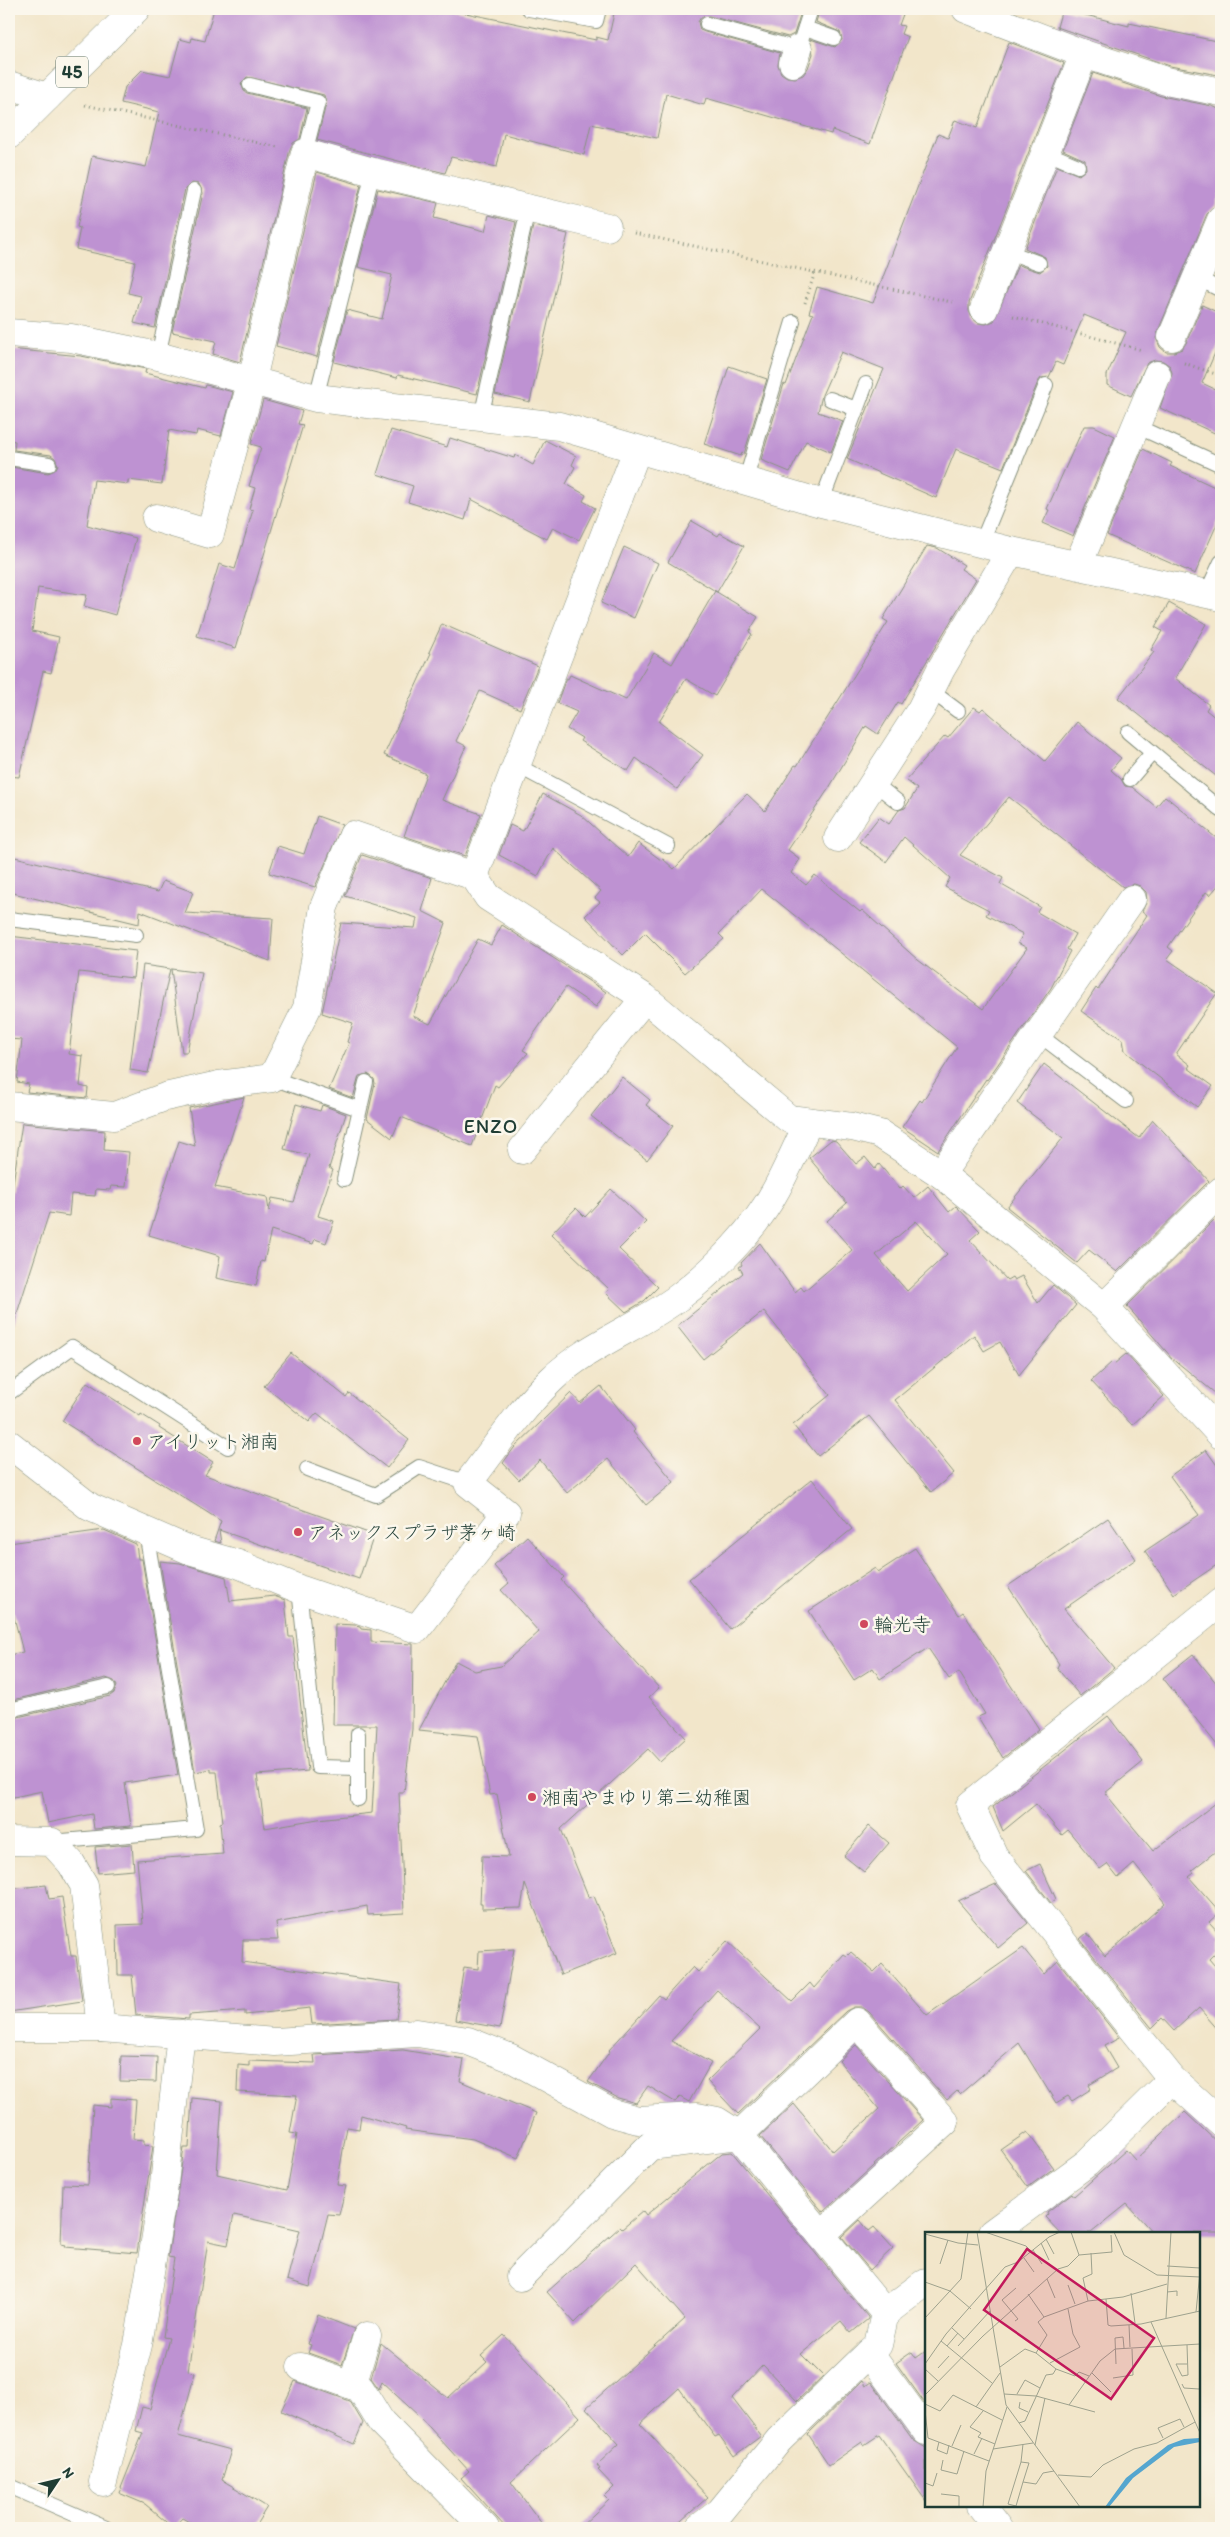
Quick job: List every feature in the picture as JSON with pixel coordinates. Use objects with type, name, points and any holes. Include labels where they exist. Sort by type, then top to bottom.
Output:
[{"type":"street","name":"45","points":[[9,135],[136,9]]},
{"type":"street","points":[[966,9],[1084,54],[1166,82],[1221,92]]},
{"type":"street","points":[[984,309],[1084,54]]},
{"type":"street","points":[[9,84],[48,96]]},
{"type":"street","points":[[156,518],[210,534],[252,380],[305,153],[373,172],[607,227]]},
{"type":"street","points":[[1172,337],[1221,220]]},
{"type":"street","points":[[9,333],[71,338],[158,356],[316,398],[559,426],[820,503],[981,544],[1214,595]]},
{"type":"street","points":[[1078,565],[1136,426],[1151,363]]},
{"type":"street","points":[[474,876],[638,450]]},
{"type":"street","points":[[838,838],[920,709],[1011,551]]},
{"type":"street","points":[[9,1106],[114,1116],[164,1097],[219,1085],[272,1078],[307,1008],[324,907],[353,835],[474,876],[488,897],[645,998],[789,1119],[808,1123],[852,1127],[880,1134],[942,1174],[1104,1307],[1221,1435]]},
{"type":"street","points":[[942,1174],[1132,899]]},
{"type":"street","points":[[522,1150],[645,998]]},
{"type":"street","points":[[9,1444],[90,1507],[189,1550],[238,1564],[298,1588],[417,1629],[506,1514],[468,1483],[519,1414],[552,1378],[589,1352],[678,1298],[714,1267],[754,1222],[776,1190],[808,1123]]},
{"type":"street","points":[[1104,1307],[1221,1191]]},
{"type":"street","points":[[1221,1602],[970,1806],[994,1856],[1172,2079],[1221,2123]]},
{"type":"street","points":[[9,1841],[52,1842],[71,1864],[84,1885],[101,2028]]},
{"type":"street","points":[[520,2277],[650,2146],[739,2134],[857,2022],[945,2122],[821,2235]]},
{"type":"street","points":[[9,2028],[101,2028],[275,2042],[416,2033],[468,2041],[511,2058],[612,2113],[638,2120],[697,2117],[717,2121],[739,2134],[885,2313]]},
{"type":"street","points":[[103,2482],[138,2345],[163,2192],[181,2034]]},
{"type":"street","points":[[993,2232],[1087,2163],[1172,2079]]},
{"type":"street","points":[[699,2528],[720,2512],[779,2440],[878,2345],[885,2313],[925,2283]]},
{"type":"street","points":[[352,2385],[367,2336]]},
{"type":"street","points":[[869,2353],[925,2430]]},
{"type":"street","points":[[301,2368],[360,2388],[381,2422],[485,2528]]},
{"type":"street","points":[[982,2507],[998,2528]]},
{"type":"lane","points":[[529,9],[596,21],[599,9]]},
{"type":"lane","points":[[798,47],[811,9]]},
{"type":"lane","points":[[707,24],[798,47],[834,38]]},
{"type":"lane","points":[[250,86],[318,102],[305,153]]},
{"type":"lane","points":[[1046,152],[1078,166]]},
{"type":"lane","points":[[316,398],[373,172]]},
{"type":"lane","points":[[158,356],[194,191]]},
{"type":"lane","points":[[481,417],[528,208]]},
{"type":"lane","points":[[1006,251],[1038,263]]},
{"type":"lane","points":[[1197,278],[1221,290]]},
{"type":"lane","points":[[745,482],[793,322]]},
{"type":"lane","points":[[820,503],[866,384]]},
{"type":"lane","points":[[981,544],[1046,385]]},
{"type":"lane","points":[[830,399],[856,409]]},
{"type":"lane","points":[[1136,426],[1221,465]]},
{"type":"lane","points":[[9,458],[50,464]]},
{"type":"lane","points":[[1214,595],[1221,562]]},
{"type":"lane","points":[[930,690],[958,711]]},
{"type":"lane","points":[[1128,732],[1221,810]]},
{"type":"lane","points":[[1130,779],[1152,753]]},
{"type":"lane","points":[[516,765],[668,846]]},
{"type":"lane","points":[[874,783],[898,802]]},
{"type":"lane","points":[[9,919],[136,935]]},
{"type":"lane","points":[[1038,1034],[1126,1101]]},
{"type":"lane","points":[[272,1078],[359,1109]]},
{"type":"lane","points":[[344,1179],[366,1082]]},
{"type":"lane","points":[[9,1393],[72,1348],[228,1447]]},
{"type":"lane","points":[[307,1469],[376,1495],[419,1467],[468,1483]]},
{"type":"lane","points":[[52,1842],[196,1829],[146,1532]]},
{"type":"lane","points":[[298,1588],[318,1767],[358,1768]]},
{"type":"lane","points":[[9,1710],[108,1687]]},
{"type":"lane","points":[[358,1734],[358,1798]]},
{"type":"lane","points":[[9,2486],[106,2528]]},
{"type":"path","points":[[85,105],[305,153]]},
{"type":"path","points":[[607,227],[984,309],[1151,363]]},
{"type":"path","points":[[793,322],[798,322],[815,272]]},
{"type":"path","points":[[1184,362],[1221,376]]},
{"type":"building","points":[[214,9],[446,9],[596,40],[596,37],[608,40],[615,9],[802,9],[794,34],[788,37],[709,16],[701,17],[698,22],[700,30],[705,32],[780,53],[778,65],[781,73],[787,77],[795,78],[803,75],[808,68],[813,54],[810,39],[835,47],[842,40],[840,32],[816,22],[820,9],[905,9],[899,25],[904,26],[901,34],[908,37],[870,144],[832,130],[831,134],[706,98],[704,105],[666,94],[657,138],[591,124],[584,155],[504,134],[497,167],[451,157],[445,173],[317,140],[326,104],[324,95],[247,77],[241,83],[244,91],[247,93],[307,108],[300,139],[293,143],[290,149],[240,362],[213,354],[216,341],[172,332],[203,193],[199,184],[191,183],[185,189],[155,328],[134,323],[141,296],[128,293],[135,262],[76,249],[80,228],[77,227],[92,156],[146,167],[159,112],[121,103],[125,87],[142,70],[170,76],[180,39],[191,42],[192,38],[205,41]]},
{"type":"building","points":[[1062,9],[1129,26],[1129,23],[1221,42],[1218,75],[1170,66],[1057,27]]},
{"type":"building","points":[[1009,42],[1064,63],[969,303],[969,311],[972,318],[978,323],[986,324],[994,321],[1018,265],[1040,272],[1047,266],[1045,257],[1025,248],[1057,166],[1079,175],[1086,169],[1085,160],[1063,150],[1093,73],[1161,96],[1212,106],[1221,110],[1221,191],[1215,206],[1207,214],[1156,338],[1160,347],[1166,352],[1174,352],[1182,349],[1186,343],[1202,305],[1221,314],[1221,339],[1202,383],[1221,392],[1221,436],[1160,408],[1172,373],[1170,366],[1163,361],[1155,360],[1147,363],[1131,396],[1107,385],[1107,375],[1126,332],[1084,315],[1063,365],[1056,362],[1049,377],[1041,378],[1038,382],[1003,468],[956,449],[936,498],[847,459],[884,369],[841,352],[822,395],[818,412],[843,421],[831,452],[806,441],[790,472],[761,460],[784,384],[786,385],[813,314],[809,313],[817,287],[873,303],[938,134],[948,138],[955,120],[977,128]]},
{"type":"building","points":[[317,172],[361,185],[317,357],[276,346]]},
{"type":"building","points":[[378,189],[438,203],[434,218],[485,231],[489,215],[516,222],[477,394],[398,375],[397,378],[334,362],[347,310],[382,319],[392,275],[358,267]]},
{"type":"building","points":[[533,226],[568,234],[530,402],[495,394]]},
{"type":"building","points":[[9,349],[81,356],[146,369],[145,373],[205,388],[206,385],[233,392],[221,436],[197,430],[196,435],[169,430],[162,484],[128,480],[128,484],[94,480],[87,525],[136,538],[115,615],[84,606],[87,595],[38,588],[32,631],[59,637],[51,673],[43,671],[19,777],[9,776],[9,479],[11,467],[48,473],[55,470],[58,465],[55,458],[51,455],[14,450],[15,441],[9,440]]},
{"type":"building","points":[[729,366],[767,379],[744,454],[742,453],[741,456],[704,444]]},
{"type":"building","points":[[263,400],[302,411],[298,424],[303,425],[236,648],[197,636],[219,564],[235,569],[253,510],[249,509],[255,488],[249,486],[261,447],[251,444]]},
{"type":"building","points":[[1084,426],[1094,426],[1115,436],[1073,536],[1043,523],[1049,510],[1047,509]]},
{"type":"building","points":[[391,430],[447,447],[450,438],[514,458],[515,455],[533,465],[545,440],[576,456],[572,465],[575,467],[566,484],[586,495],[583,501],[595,508],[579,540],[553,527],[547,539],[471,499],[465,520],[408,502],[413,486],[377,474]]},
{"type":"building","points":[[1143,449],[1172,463],[1170,466],[1221,490],[1221,515],[1195,574],[1107,535]]},
{"type":"building","points":[[692,521],[718,536],[720,533],[744,546],[717,592],[668,562]]},
{"type":"building","points":[[927,546],[937,548],[964,565],[961,569],[976,579],[901,704],[898,702],[878,734],[866,726],[829,788],[788,850],[800,859],[791,873],[806,885],[815,875],[860,912],[862,910],[918,960],[983,1009],[1027,948],[1018,943],[1023,934],[986,915],[989,910],[945,887],[950,878],[904,837],[886,862],[859,842],[879,817],[889,824],[899,810],[905,808],[917,789],[906,780],[945,736],[948,738],[974,707],[980,711],[983,708],[1045,761],[1077,722],[1121,758],[1111,770],[1121,779],[1125,786],[1132,787],[1156,807],[1165,796],[1221,842],[1221,882],[1210,895],[1206,892],[1168,947],[1173,951],[1167,959],[1217,993],[1176,1054],[1190,1065],[1188,1068],[1213,1086],[1197,1107],[1125,1051],[1123,1040],[1081,1011],[1096,988],[1098,990],[1147,915],[1142,911],[1147,901],[1146,892],[1140,886],[1134,884],[1123,887],[1009,797],[960,855],[1003,878],[1000,884],[1040,907],[1037,912],[1075,934],[1067,949],[1070,951],[1051,988],[986,1079],[938,1151],[902,1127],[920,1100],[922,1102],[957,1047],[762,889],[719,934],[724,939],[685,973],[645,933],[623,955],[585,916],[600,902],[595,898],[601,891],[553,848],[538,876],[499,855],[510,825],[523,831],[543,794],[581,815],[628,857],[638,843],[661,860],[663,859],[674,869],[747,794],[765,811],[795,765],[797,766],[888,622],[883,619]]},
{"type":"building","points":[[624,547],[658,563],[634,618],[601,603]]},
{"type":"building","points":[[715,591],[758,617],[749,632],[752,634],[715,696],[686,679],[659,722],[703,755],[677,789],[636,758],[628,771],[580,741],[582,738],[567,729],[577,712],[557,703],[566,678],[568,679],[570,675],[626,700],[654,653],[672,664]]},
{"type":"building","points":[[1169,603],[1206,624],[1175,678],[1209,705],[1206,710],[1221,722],[1221,780],[1118,698],[1154,652],[1151,650],[1162,631],[1155,627]]},
{"type":"building","points":[[442,624],[538,666],[520,709],[480,691],[456,741],[466,746],[442,800],[481,814],[465,856],[404,836],[426,774],[384,755],[431,653],[429,652]]},
{"type":"building","points":[[317,816],[342,825],[315,887],[269,873],[278,846],[304,854]]},
{"type":"building","points":[[362,855],[432,878],[422,911],[446,923],[413,1016],[430,1024],[478,939],[491,945],[502,925],[606,992],[596,1007],[566,987],[523,1050],[528,1053],[498,1087],[495,1085],[472,1146],[401,1117],[392,1138],[367,1119],[375,1083],[374,1079],[368,1074],[359,1076],[353,1098],[329,1089],[349,1043],[347,1042],[353,1023],[322,1013],[341,923],[415,928],[417,918],[345,896]]},
{"type":"building","points":[[15,857],[158,892],[163,881],[193,892],[185,913],[273,918],[270,961],[140,911],[139,924],[9,892]]},
{"type":"building","points":[[9,936],[136,951],[133,978],[79,972],[69,1054],[83,1056],[80,1086],[88,1088],[87,1098],[27,1092],[29,1084],[17,1082],[22,1040],[9,1039]]},
{"type":"building","points":[[143,965],[170,969],[148,1073],[130,1070]]},
{"type":"building","points":[[171,969],[202,973],[187,1052],[182,1052]]},
{"type":"building","points":[[1044,1064],[1139,1138],[1153,1120],[1209,1181],[1117,1272],[1089,1250],[1077,1263],[1007,1207],[1063,1138],[1017,1103]]},
{"type":"building","points":[[622,1077],[650,1100],[646,1105],[673,1126],[647,1160],[591,1116]]},
{"type":"building","points":[[244,1097],[215,1187],[267,1197],[269,1211],[272,1198],[294,1202],[309,1155],[284,1149],[296,1104],[320,1111],[322,1105],[346,1114],[329,1168],[333,1170],[318,1216],[334,1221],[326,1243],[315,1239],[313,1244],[271,1230],[264,1262],[261,1261],[256,1286],[216,1278],[220,1256],[149,1235],[179,1141],[195,1146],[189,1108]]},
{"type":"building","points":[[22,1123],[105,1131],[104,1150],[129,1152],[126,1187],[111,1186],[110,1190],[96,1189],[95,1196],[71,1194],[69,1216],[49,1213],[14,1323],[9,1323],[9,1210]]},
{"type":"building","points":[[831,1140],[836,1141],[856,1164],[865,1157],[875,1169],[879,1164],[900,1189],[903,1186],[914,1198],[928,1186],[949,1212],[956,1206],[980,1231],[970,1240],[1007,1280],[1012,1277],[1014,1280],[1022,1276],[1038,1303],[1053,1285],[1076,1305],[1019,1375],[1000,1342],[984,1351],[974,1335],[895,1400],[954,1473],[931,1492],[869,1416],[818,1456],[793,1425],[830,1395],[764,1311],[703,1359],[677,1326],[743,1273],[739,1267],[742,1265],[741,1263],[760,1243],[795,1292],[801,1287],[804,1291],[852,1250],[827,1221],[847,1203],[809,1158]],"holes":[[[916,1221],[947,1254],[907,1291],[876,1255]]]},
{"type":"building","points":[[611,1189],[646,1222],[619,1249],[658,1287],[644,1301],[626,1312],[606,1293],[609,1289],[551,1234],[576,1208],[585,1217]]},
{"type":"building","points":[[1217,1217],[1221,1220],[1221,1398],[1172,1358],[1127,1306]]},
{"type":"building","points":[[291,1353],[346,1397],[349,1393],[409,1440],[387,1468],[317,1413],[309,1422],[264,1386]]},
{"type":"building","points":[[1126,1354],[1164,1396],[1132,1425],[1091,1381],[1112,1362],[1114,1364]]},
{"type":"building","points":[[87,1382],[140,1416],[141,1414],[160,1426],[159,1428],[213,1462],[205,1475],[374,1535],[359,1579],[219,1530],[221,1543],[214,1541],[221,1521],[62,1421]]},
{"type":"building","points":[[601,1386],[635,1430],[633,1432],[674,1482],[646,1505],[608,1459],[567,1493],[540,1460],[519,1480],[503,1463],[514,1448],[571,1393],[580,1403]]},
{"type":"building","points":[[1206,1450],[1221,1471],[1221,1562],[1174,1594],[1145,1551],[1199,1515],[1170,1476]]},
{"type":"building","points":[[812,1479],[852,1529],[730,1629],[689,1579]]},
{"type":"building","points":[[1108,1518],[1136,1559],[1064,1609],[1114,1668],[1080,1696],[1057,1667],[1059,1664],[1008,1586]]},
{"type":"building","points":[[104,1530],[136,1544],[138,1559],[142,1559],[178,1775],[125,1783],[131,1826],[94,1829],[92,1814],[48,1823],[42,1791],[9,1798],[9,1719],[110,1696],[114,1693],[117,1686],[114,1681],[106,1678],[9,1701],[9,1655],[23,1652],[9,1598],[9,1543]]},
{"type":"building","points":[[527,1536],[564,1577],[561,1580],[659,1688],[649,1697],[686,1738],[660,1762],[648,1749],[561,1829],[589,1898],[594,1896],[617,1953],[561,1975],[525,1884],[521,1908],[482,1909],[482,1904],[480,1904],[482,1856],[509,1857],[497,1794],[490,1795],[478,1736],[419,1730],[456,1661],[475,1671],[501,1666],[539,1632],[501,1590],[509,1583],[494,1566]]},
{"type":"building","points":[[915,1548],[959,1615],[963,1612],[1039,1729],[1003,1758],[978,1717],[985,1714],[959,1672],[949,1679],[928,1648],[880,1679],[873,1668],[854,1680],[809,1611],[875,1568],[878,1572]]},
{"type":"building","points":[[160,1561],[180,1563],[226,1577],[230,1601],[274,1596],[285,1600],[289,1637],[293,1637],[308,1771],[257,1775],[265,1828],[318,1819],[372,1813],[377,1725],[333,1725],[335,1624],[355,1625],[360,1626],[361,1629],[371,1630],[371,1642],[413,1644],[412,1729],[404,1792],[399,1792],[404,1913],[368,1915],[367,1906],[276,1923],[278,1940],[243,1940],[242,1962],[401,1984],[396,2019],[312,2024],[310,2008],[245,2015],[245,2011],[189,2015],[189,2019],[136,2015],[132,1975],[118,1975],[117,1925],[143,1924],[137,1860],[223,1854],[220,1823],[223,1822],[217,1772],[211,1772],[211,1769],[195,1772]]},
{"type":"building","points":[[1193,1654],[1221,1689],[1221,1750],[1163,1678]]},
{"type":"building","points":[[1108,1716],[1143,1762],[1105,1793],[1153,1851],[1221,1799],[1221,1847],[1192,1870],[1194,1873],[1189,1877],[1220,1912],[1209,1922],[1221,1935],[1221,1947],[1209,1959],[1221,1973],[1221,2033],[1199,2008],[1174,2031],[1162,2018],[1152,2028],[1080,1939],[1087,1933],[1105,1956],[1165,1903],[1134,1864],[1118,1878],[1107,1864],[1100,1869],[1068,1830],[1062,1835],[1036,1804],[1003,1831],[993,1807]]},
{"type":"building","points":[[869,1826],[889,1843],[864,1872],[844,1856]]},
{"type":"building","points":[[132,1844],[134,1870],[98,1873],[95,1847]]},
{"type":"building","points":[[1040,1864],[1056,1899],[1051,1903],[1026,1871]]},
{"type":"building","points":[[996,1884],[1028,1923],[998,1948],[958,1901]]},
{"type":"building","points":[[46,1885],[49,1899],[62,1897],[71,1956],[76,1956],[82,2001],[9,2012],[9,1889]]},
{"type":"building","points":[[727,1941],[792,2001],[810,1983],[814,1988],[844,1954],[847,1956],[851,1952],[874,1972],[882,1964],[927,2015],[1023,1948],[1044,1974],[1058,1961],[1119,2038],[1104,2046],[1117,2068],[1089,2085],[1091,2089],[1072,2101],[1068,2096],[1056,2103],[1019,2043],[960,2094],[957,2091],[947,2100],[869,2012],[862,2007],[854,2007],[846,2011],[738,2114],[707,2081],[760,2029],[717,1990],[671,2041],[711,2063],[689,2102],[680,2097],[675,2102],[648,2086],[636,2103],[618,2098],[588,2082],[609,2050],[659,1995],[664,1999],[693,1967],[698,1972]]},
{"type":"building","points":[[514,1949],[500,2028],[455,2020],[464,1967],[478,1969],[479,1951]]},
{"type":"building","points":[[856,2045],[923,2120],[823,2212],[760,2136],[794,2104],[833,2151],[879,2109],[839,2061]]},
{"type":"building","points":[[403,2050],[464,2060],[460,2081],[536,2113],[518,2158],[473,2139],[405,2130],[406,2128],[361,2115],[359,2129],[347,2127],[337,2185],[346,2186],[339,2215],[328,2214],[310,2287],[287,2280],[300,2230],[234,2215],[228,2245],[208,2241],[188,2371],[195,2373],[178,2436],[231,2450],[222,2480],[267,2507],[254,2528],[200,2528],[182,2518],[173,2528],[145,2504],[119,2493],[143,2433],[136,2431],[142,2407],[150,2409],[169,2338],[163,2337],[174,2258],[168,2257],[184,2148],[189,2148],[192,2098],[222,2101],[217,2174],[287,2190],[297,2134],[290,2133],[297,2095],[237,2092],[238,2065],[249,2066],[249,2061],[315,2063],[314,2055]]},
{"type":"building","points":[[121,2056],[157,2057],[156,2082],[120,2081]]},
{"type":"building","points":[[111,2098],[136,2100],[133,2139],[144,2140],[144,2145],[153,2146],[137,2253],[65,2247],[66,2245],[61,2244],[63,2184],[88,2185],[93,2105],[111,2107]]},
{"type":"building","points":[[1185,2112],[1221,2146],[1221,2233],[1152,2232],[1127,2204],[1092,2232],[1059,2232],[1045,2217],[1048,2214],[1047,2212],[1072,2193],[1074,2196],[1126,2150],[1135,2160]]},
{"type":"building","points":[[1027,2132],[1054,2168],[1028,2187],[1001,2150]]},
{"type":"building","points":[[732,2152],[868,2319],[851,2333],[841,2321],[801,2354],[823,2376],[797,2401],[763,2365],[732,2398],[761,2436],[734,2456],[719,2435],[715,2437],[679,2388],[640,2424],[708,2497],[673,2528],[579,2528],[609,2500],[605,2496],[614,2487],[598,2470],[600,2469],[597,2465],[619,2444],[586,2408],[685,2319],[636,2263],[575,2323],[547,2292],[620,2227],[622,2229],[643,2211],[646,2215],[722,2153]]},
{"type":"building","points":[[860,2220],[869,2231],[874,2227],[893,2248],[870,2270],[842,2237]]},
{"type":"building","points":[[318,2315],[354,2329],[342,2365],[308,2353],[311,2345],[308,2344]]},
{"type":"building","points":[[504,2335],[580,2417],[511,2482],[545,2528],[506,2528],[461,2478],[469,2471],[420,2417],[382,2382],[379,2389],[371,2378],[381,2343],[448,2398],[487,2362],[481,2356]]},
{"type":"building","points":[[912,2352],[916,2358],[925,2352],[924,2402],[896,2363]]},
{"type":"building","points":[[295,2381],[350,2401],[363,2423],[354,2444],[281,2411]]},
{"type":"building","points":[[862,2381],[865,2386],[871,2382],[913,2440],[925,2447],[925,2500],[879,2435],[864,2445],[862,2442],[829,2465],[808,2434]]},
{"type":"place","name":"アイリット湘南","points":[[137,1441]]},
{"type":"place","name":"アネックスプラザ茅ヶ崎","points":[[298,1532]]},
{"type":"place","name":"輪光寺","points":[[864,1624]]},
{"type":"place","name":"湘南やまゆり第二幼稚園","points":[[532,1797]]},
{"type":"district","name":"ENZO","points":[[491,1126]]}]
